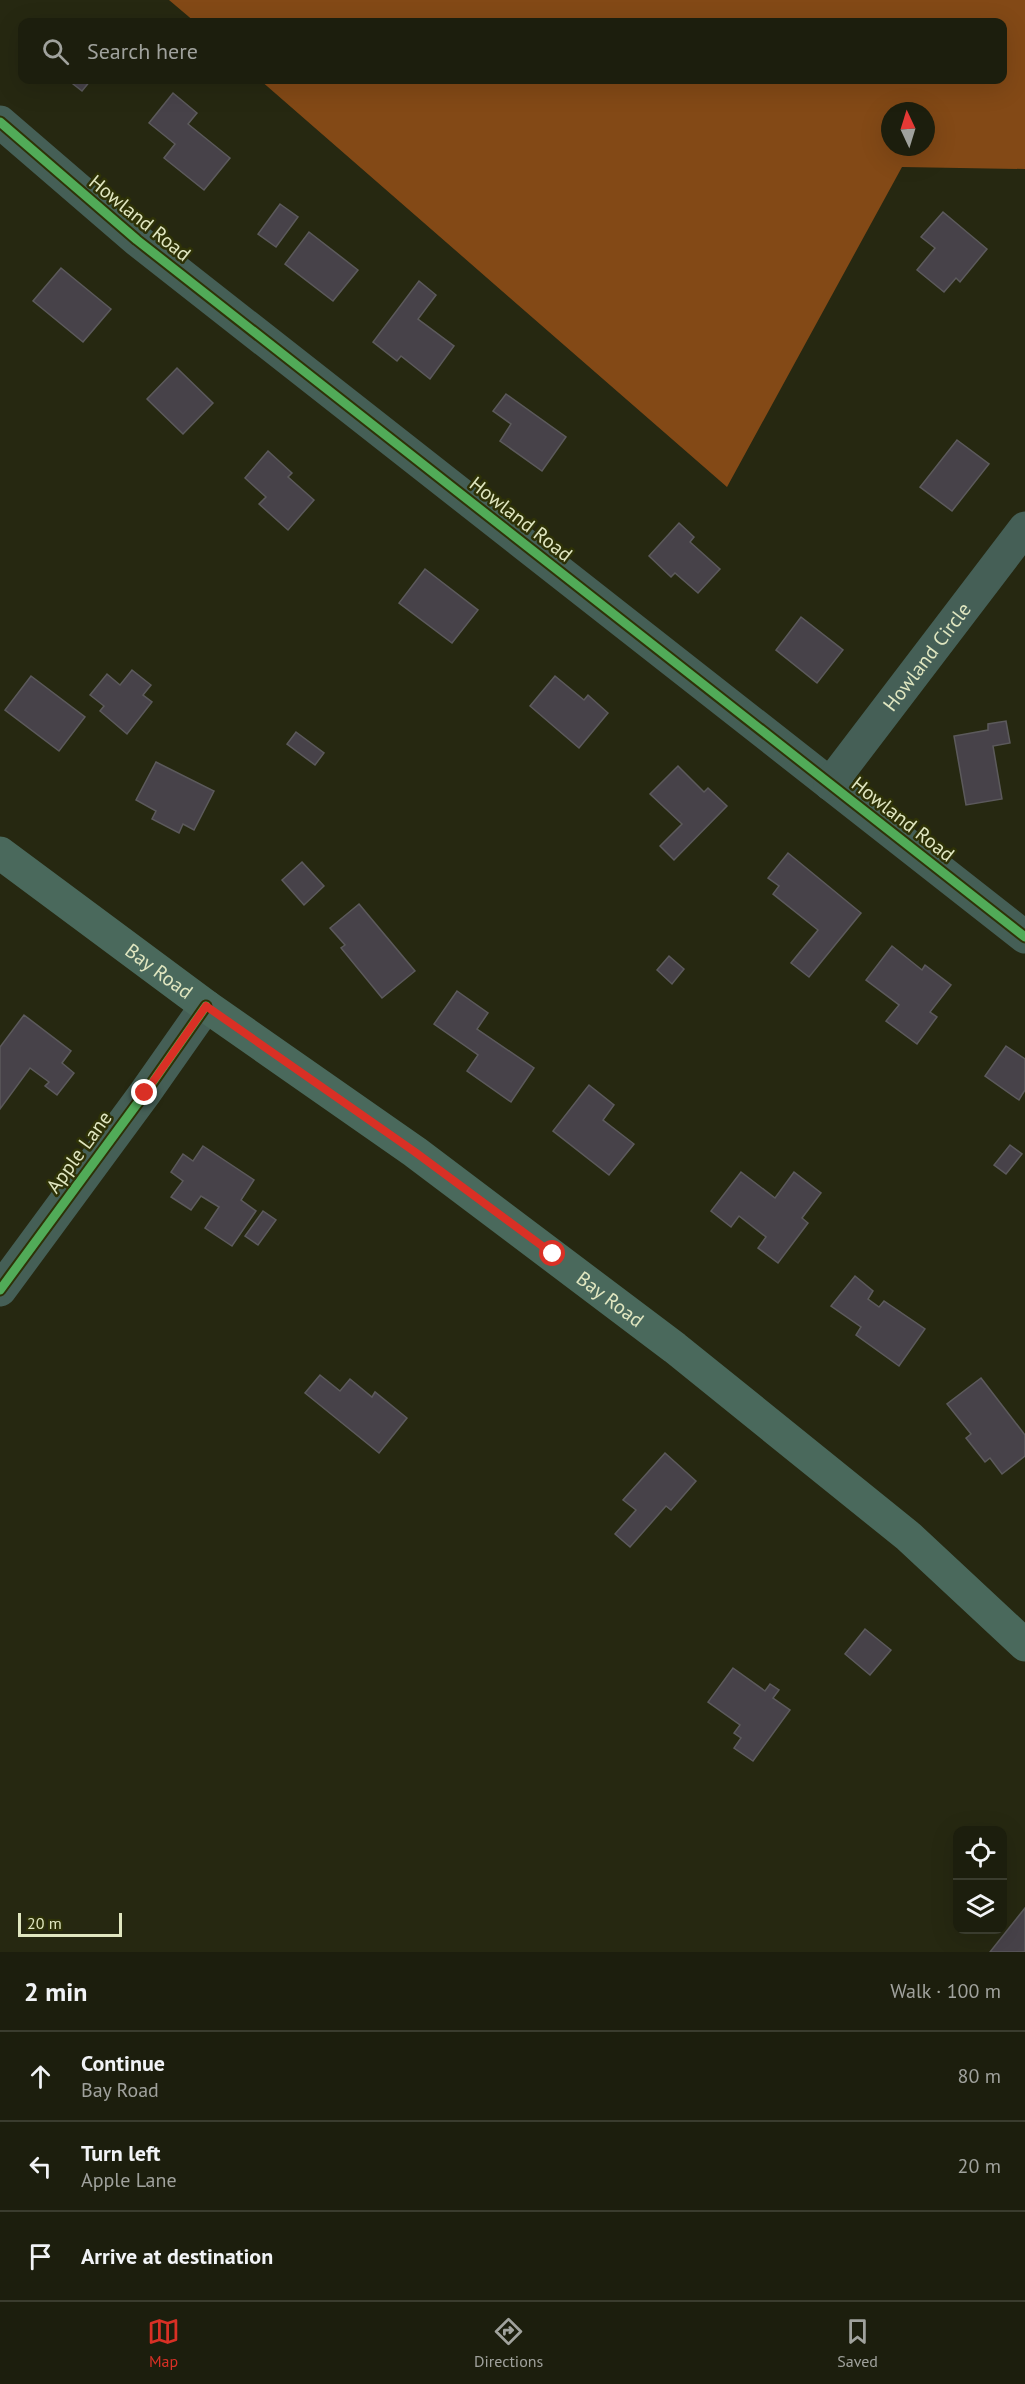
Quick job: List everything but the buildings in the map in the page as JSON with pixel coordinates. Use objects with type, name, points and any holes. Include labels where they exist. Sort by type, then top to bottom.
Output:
[{"type":"main road","name":"Bay Road","points":[[0,853],[206,1006],[415,1152],[693,1362],[908,1536],[1025,1645]]},
{"type":"street","name":"Howland Road","points":[[0,122],[137,240],[1025,937]]},
{"type":"street","name":"Howland Circle","points":[[830,784],[1025,528]]},
{"type":"street","name":"Apple Lane","points":[[0,1290],[206,1006]]},
{"type":"shaded area","points":[[169,0],[1025,0],[1025,169],[902,167],[727,487],[265,84],[1007,84],[1007,18],[190,18]]},
{"type":"cycle path","points":[[0,122],[137,240],[1025,937]]},
{"type":"cycle path","points":[[0,1290],[206,1006]]},
{"type":"route","points":[[145,1093],[206,1006],[415,1152],[553,1254]]}]
